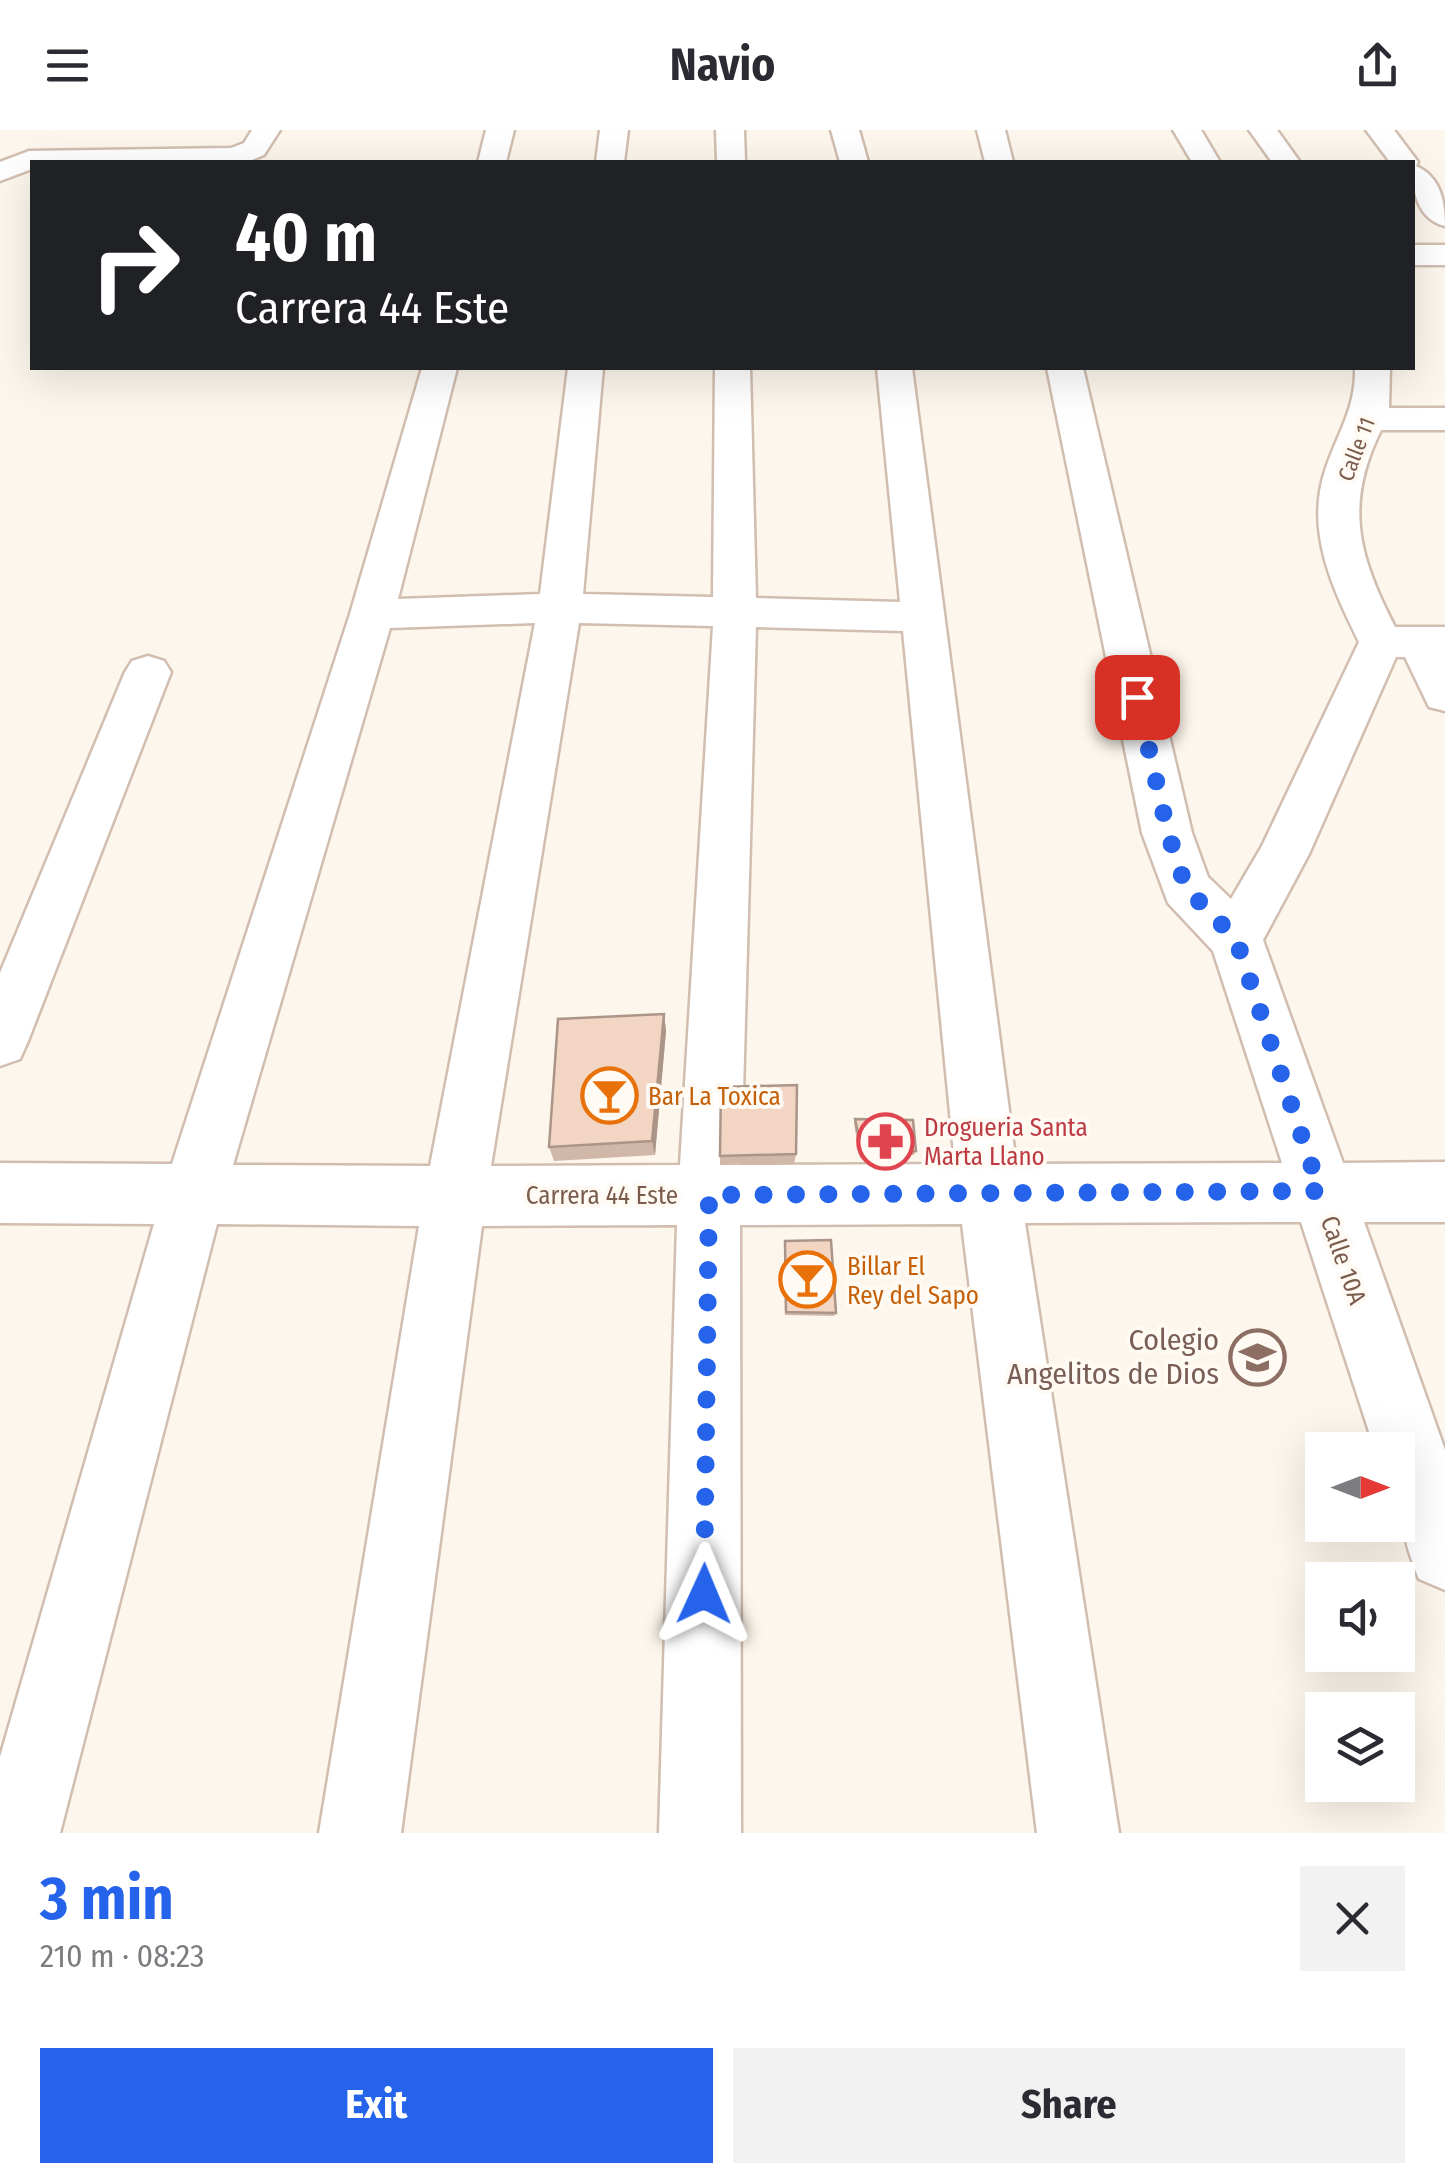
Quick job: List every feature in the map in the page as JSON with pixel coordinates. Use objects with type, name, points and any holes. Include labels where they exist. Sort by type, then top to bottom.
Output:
[{"type":"street","points":[[0,172],[29,160],[50,158],[235,157],[254,149],[266,130]]},
{"type":"street","points":[[492,160],[500,130]]},
{"type":"street","points":[[610,160],[614,130]]},
{"type":"street","points":[[730,130],[731,160]]},
{"type":"street","points":[[845,130],[853,160]]},
{"type":"street","points":[[991,130],[999,160]]},
{"type":"street","points":[[1187,130],[1205,160]]},
{"type":"street","points":[[1264,130],[1285,160]]},
{"type":"street","points":[[1380,130],[1402,160]]},
{"type":"street","points":[[1415,178],[1445,217]]},
{"type":"street","points":[[1415,255],[1445,255]]},
{"type":"street","points":[[19,1833],[194,1192],[372,614],[438,370]]},
{"type":"street","points":[[360,1833],[454,1196],[560,608],[584,370]]},
{"type":"street","points":[[700,1833],[709,1195],[734,614],[734,370]]},
{"type":"street","points":[[895,370],[920,617],[989,1192],[1078,1833]]},
{"type":"street","points":[[1065,370],[1168,833],[1186,888],[1236,939],[1292,836],[1415,642]]},
{"type":"street","name":"Calle 11","points":[[1373,370],[1371,419],[1344,470],[1336,514],[1350,582],[1415,642],[1445,695]]},
{"type":"street","points":[[1371,419],[1445,419]]},
{"type":"street","points":[[372,614],[560,608],[920,617]]},
{"type":"street","points":[[0,1040],[148,672]]},
{"type":"street","name":"Calle 10A","points":[[1236,939],[1445,1553]]},
{"type":"street","name":"Carrera 44 Este","points":[[0,1194],[1445,1192]]},
{"type":"building","name":"Bar La Toxica","points":[[664,1014],[652,1141],[549,1147],[558,1019]]},
{"type":"building","points":[[797,1085],[796,1154],[720,1156],[721,1087]]},
{"type":"building","name":"Drogueria Santa Marta Llano","points":[[855,1119],[913,1120],[916,1151],[862,1153]]},
{"type":"building","name":"Billar El Rey del Sapo","points":[[831,1240],[836,1313],[786,1312],[785,1241]]},
{"type":"place","name":"Bar La Toxica","points":[[609,1096]]},
{"type":"place","name":"Drogueria Santa Marta Llano","points":[[885,1141]]},
{"type":"place","name":"Billar El Rey del Sapo","points":[[808,1280]]},
{"type":"place","name":"Colegio Angelitos de Dios","points":[[1258,1357]]},
{"type":"route","points":[[704,1594],[709,1195],[1320,1191],[1236,939],[1186,888],[1168,833],[1137,697]]}]
